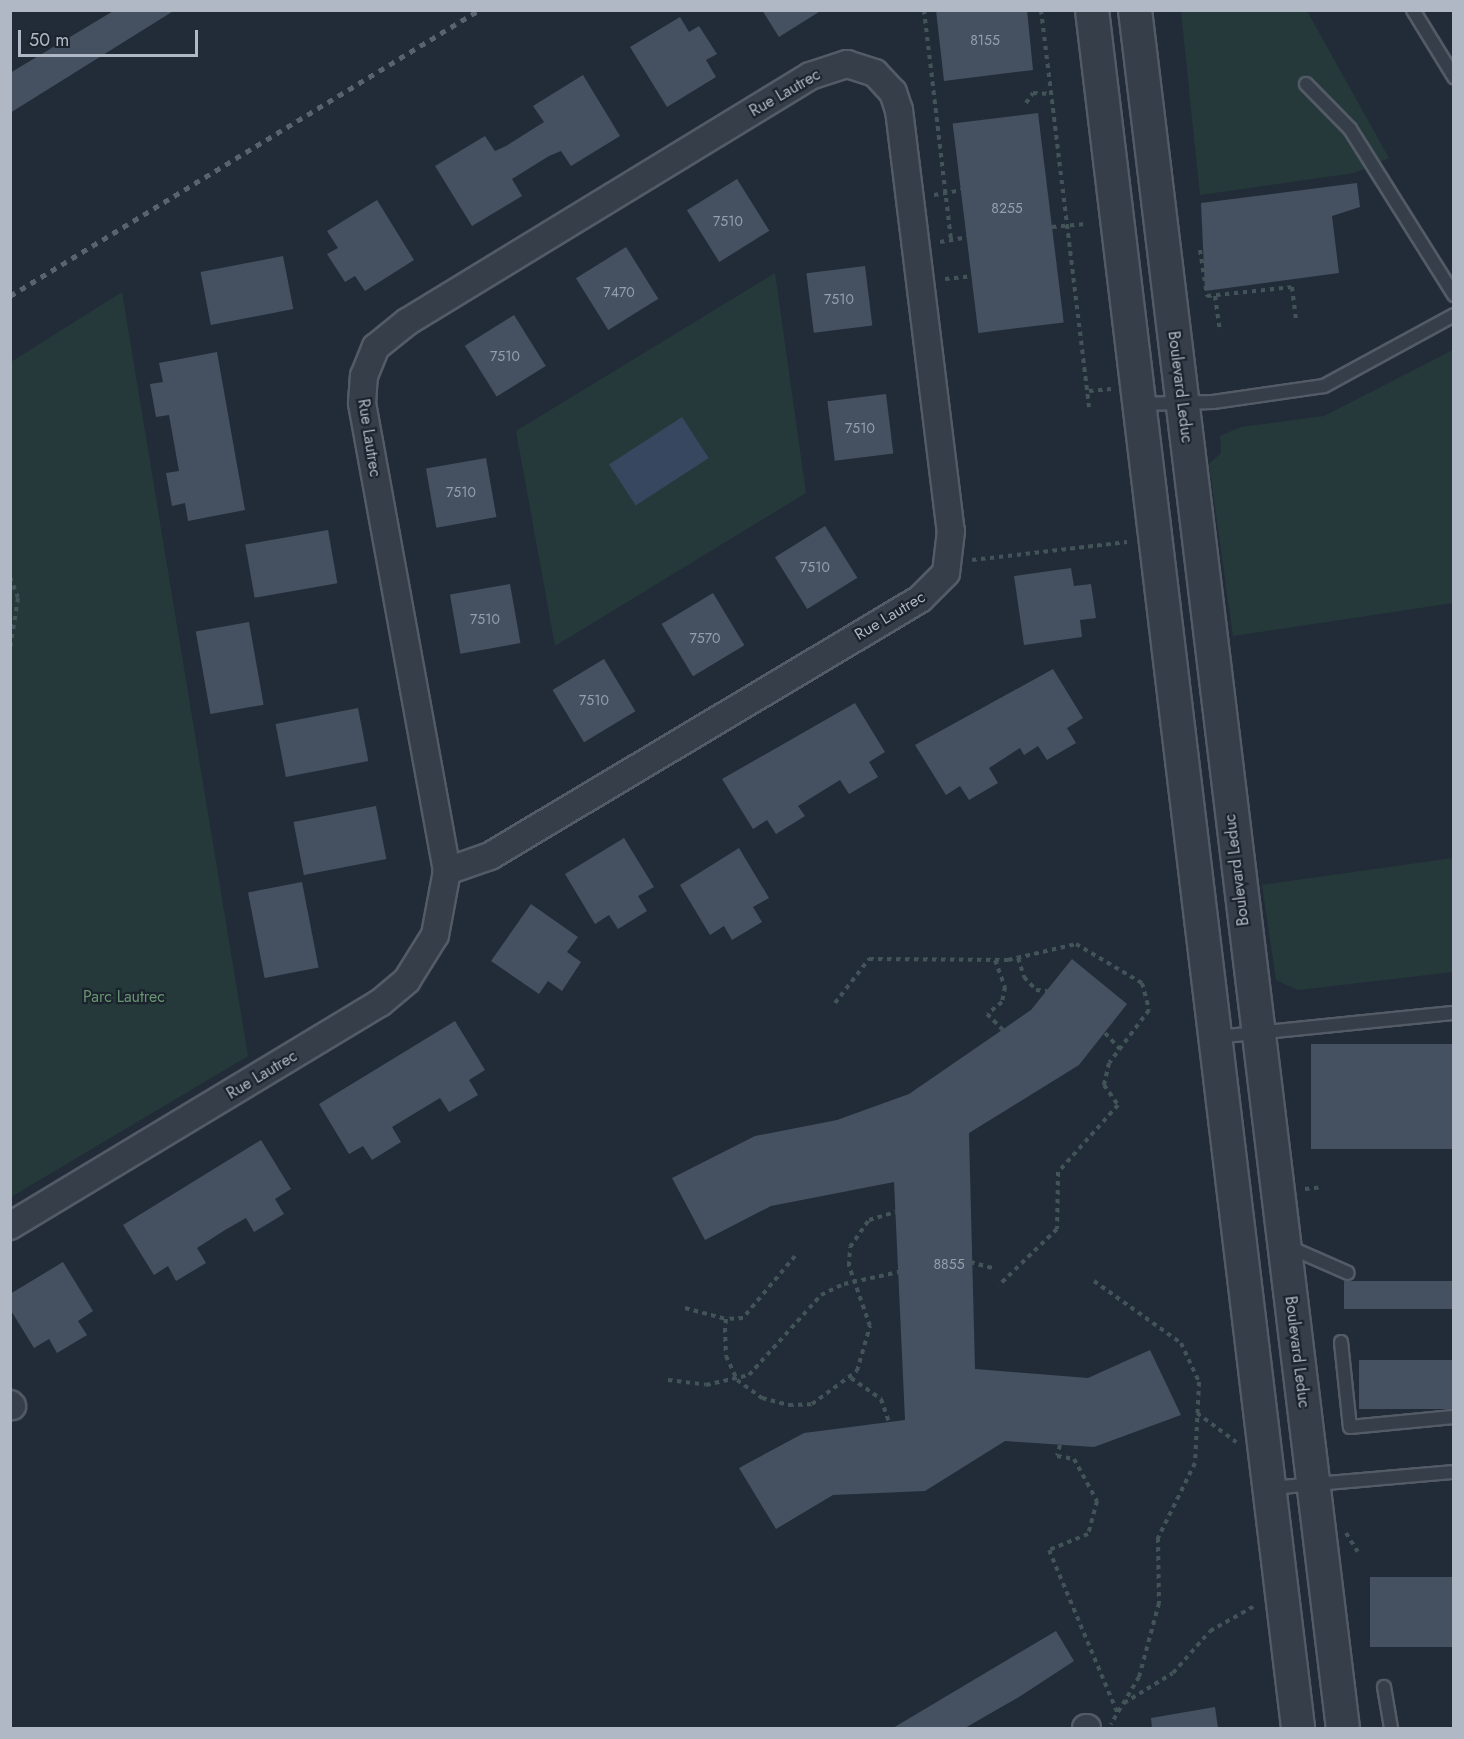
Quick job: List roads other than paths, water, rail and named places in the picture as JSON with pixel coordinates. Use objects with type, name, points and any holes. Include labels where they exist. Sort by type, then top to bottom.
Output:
[{"type":"street","points":[[1092,10],[1127,396],[1215,1037],[1298,1728]]},
{"type":"street","name":"Boulevard Leduc","points":[[1135,10],[1256,1035],[1343,1728]]},
{"type":"street","name":"Rue Lautrec","points":[[10,1226],[389,996],[431,943],[446,900],[447,871],[362,403],[371,356],[407,322],[810,76],[838,65],[869,70],[888,85],[899,110],[951,531],[946,573],[920,599],[490,856],[447,871]]},
{"type":"lane","points":[[1413,10],[1454,77]]},
{"type":"lane","points":[[1306,84],[1350,129],[1454,295]]},
{"type":"lane","points":[[1127,396],[1181,402],[1324,386],[1454,315]]},
{"type":"lane","points":[[1215,1037],[1256,1035],[1454,1013]]},
{"type":"lane","points":[[1283,1243],[1348,1273]]},
{"type":"lane","points":[[1341,1342],[1350,1427],[1454,1417]]},
{"type":"lane","points":[[1270,1488],[1454,1472]]},
{"type":"lane","points":[[1384,1687],[1391,1728]]},
{"type":"water","points":[[682,417],[709,458],[636,505],[609,464]]},
{"type":"railway","points":[[10,296],[479,10]]},
{"type":"park label","name":"Parc Lautrec","points":[[124,997]]}]
